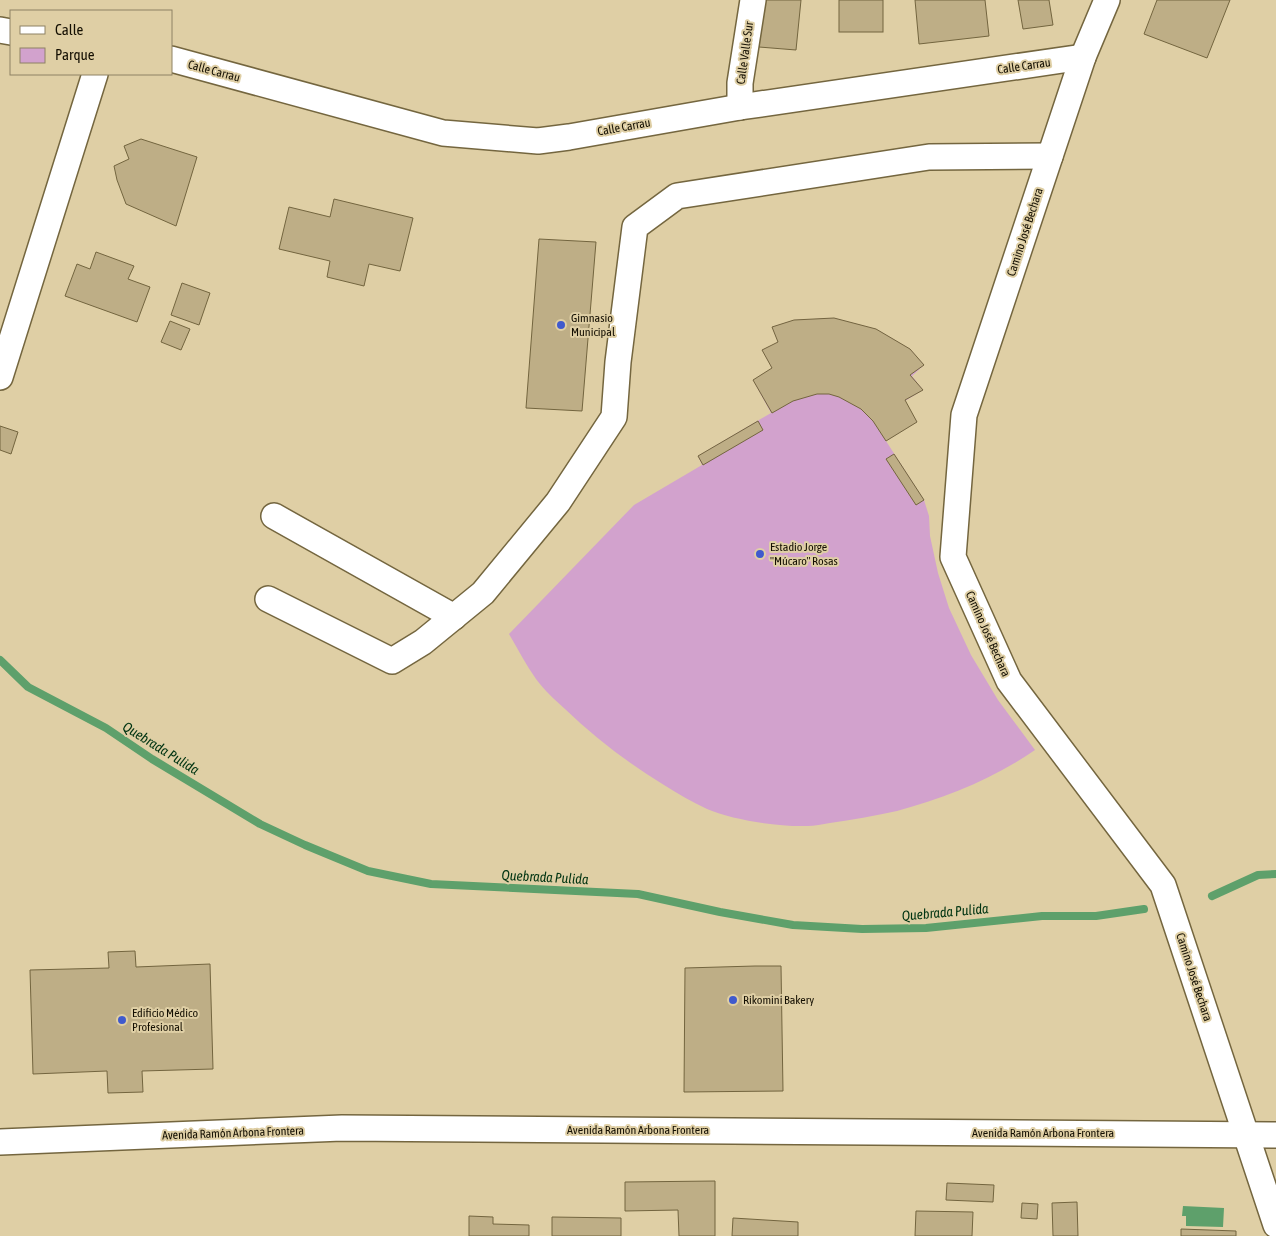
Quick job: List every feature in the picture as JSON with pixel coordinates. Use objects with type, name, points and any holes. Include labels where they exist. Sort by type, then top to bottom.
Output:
[{"type":"street","name":"Calle Valle Sur","points":[[740,107],[740,83],[753,0]]},
{"type":"street","name":"Camino José Bechara","points":[[1107,0],[1083,57],[964,415],[953,556],[1009,681],[1163,885],[1276,1225]]},
{"type":"street","name":"Calle Carrau","points":[[172,59],[434,131],[538,141],[740,107],[1083,57]]},
{"type":"street","points":[[0,377],[95,75]]},
{"type":"street","points":[[268,598],[392,661],[423,642],[483,593],[558,502],[614,417],[618,362],[636,227],[677,196],[929,157],[1050,156]]},
{"type":"street","points":[[274,516],[454,617]]},
{"type":"street","name":"Avenida Ramón Arbona Frontera","points":[[0,1142],[342,1128],[1276,1135]]},
{"type":"green space","name":"Estadio Jorge ''Múcaro'' Rosas","points":[[834,318],[876,329],[910,349],[924,365],[912,376],[923,390],[905,401],[917,422],[886,441],[924,500],[929,516],[930,536],[938,573],[949,608],[971,655],[998,700],[1035,750],[986,779],[933,800],[897,811],[813,826],[769,824],[707,809],[675,792],[625,759],[588,730],[546,691],[532,674],[509,634],[634,505],[702,465],[698,456],[771,413],[753,380],[772,368],[762,350],[778,342],[772,327],[794,320]]},
{"type":"shaded area","points":[[1183,1206],[1224,1208],[1223,1227],[1186,1226],[1186,1216],[1182,1216]]},
{"type":"building","points":[[763,0],[801,0],[796,50],[759,47]]},
{"type":"building","points":[[839,0],[883,0],[883,32],[839,32]]},
{"type":"building","points":[[915,0],[985,0],[989,36],[919,44]]},
{"type":"building","points":[[1018,0],[1049,0],[1053,25],[1023,29]]},
{"type":"building","points":[[1157,0],[1230,0],[1207,58],[1144,34]]},
{"type":"building","points":[[141,139],[197,157],[176,226],[126,204],[114,166],[129,159],[124,146]]},
{"type":"building","points":[[334,199],[413,218],[400,271],[369,264],[364,286],[327,277],[330,261],[279,249],[289,207],[330,217]]},
{"type":"building","name":"Gimnasio Municipal","points":[[539,239],[596,242],[582,411],[526,408]]},
{"type":"building","points":[[96,252],[134,266],[128,279],[150,287],[137,322],[65,296],[77,264],[90,269]]},
{"type":"building","points":[[182,283],[210,293],[199,325],[171,315]]},
{"type":"building","points":[[834,318],[876,329],[910,349],[924,365],[910,375],[923,390],[905,400],[917,422],[886,441],[873,421],[861,409],[839,397],[829,394],[817,394],[793,401],[772,413],[753,380],[772,368],[762,350],[778,342],[772,327],[794,320]]},
{"type":"building","points":[[170,321],[190,329],[181,350],[161,342]]},
{"type":"building","points":[[758,421],[763,430],[703,465],[698,456]]},
{"type":"building","points":[[0,426],[18,432],[11,454],[0,450]]},
{"type":"building","points":[[894,454],[924,500],[916,505],[886,459]]},
{"type":"building","name":"Edificio Médico Profesional","points":[[135,951],[136,967],[210,964],[213,1069],[142,1071],[143,1092],[108,1093],[107,1071],[33,1074],[30,970],[109,968],[108,952]]},
{"type":"building","name":"Rikomini Bakery","points":[[781,966],[783,1091],[684,1092],[685,968]]},
{"type":"building","points":[[715,1181],[715,1236],[679,1236],[678,1210],[625,1211],[625,1182]]},
{"type":"building","points":[[947,1183],[994,1185],[993,1202],[946,1200]]},
{"type":"building","points":[[1077,1202],[1078,1236],[1053,1236],[1052,1203]]},
{"type":"building","points":[[1022,1203],[1038,1204],[1037,1219],[1021,1218]]},
{"type":"building","points":[[916,1211],[973,1212],[972,1236],[915,1236]]},
{"type":"building","points":[[469,1216],[493,1217],[493,1224],[529,1225],[529,1236],[469,1236]]},
{"type":"building","points":[[552,1217],[621,1218],[621,1236],[552,1236]]},
{"type":"building","points":[[733,1218],[798,1222],[798,1236],[732,1236]]},
{"type":"building","points":[[1181,1229],[1236,1231],[1236,1236],[1181,1236]]},
{"type":"waterway","name":"Quebrada Pulida","points":[[0,660],[28,687],[106,728],[152,759],[260,824],[368,871],[431,884],[638,894],[720,912],[793,925],[862,929],[926,928],[1042,916],[1096,916],[1144,909]]},
{"type":"waterway","name":"Quebrada Pulida","points":[[1212,896],[1258,875],[1276,874]]},
{"type":"place","name":"Gimnasio Municipal","points":[[561,325]]},
{"type":"place","name":"Estadio Jorge ''Múcaro'' Rosas","points":[[760,554]]},
{"type":"place","name":"Rikomini Bakery","points":[[733,1000]]},
{"type":"place","name":"Edificio Médico Profesional","points":[[122,1020]]}]
